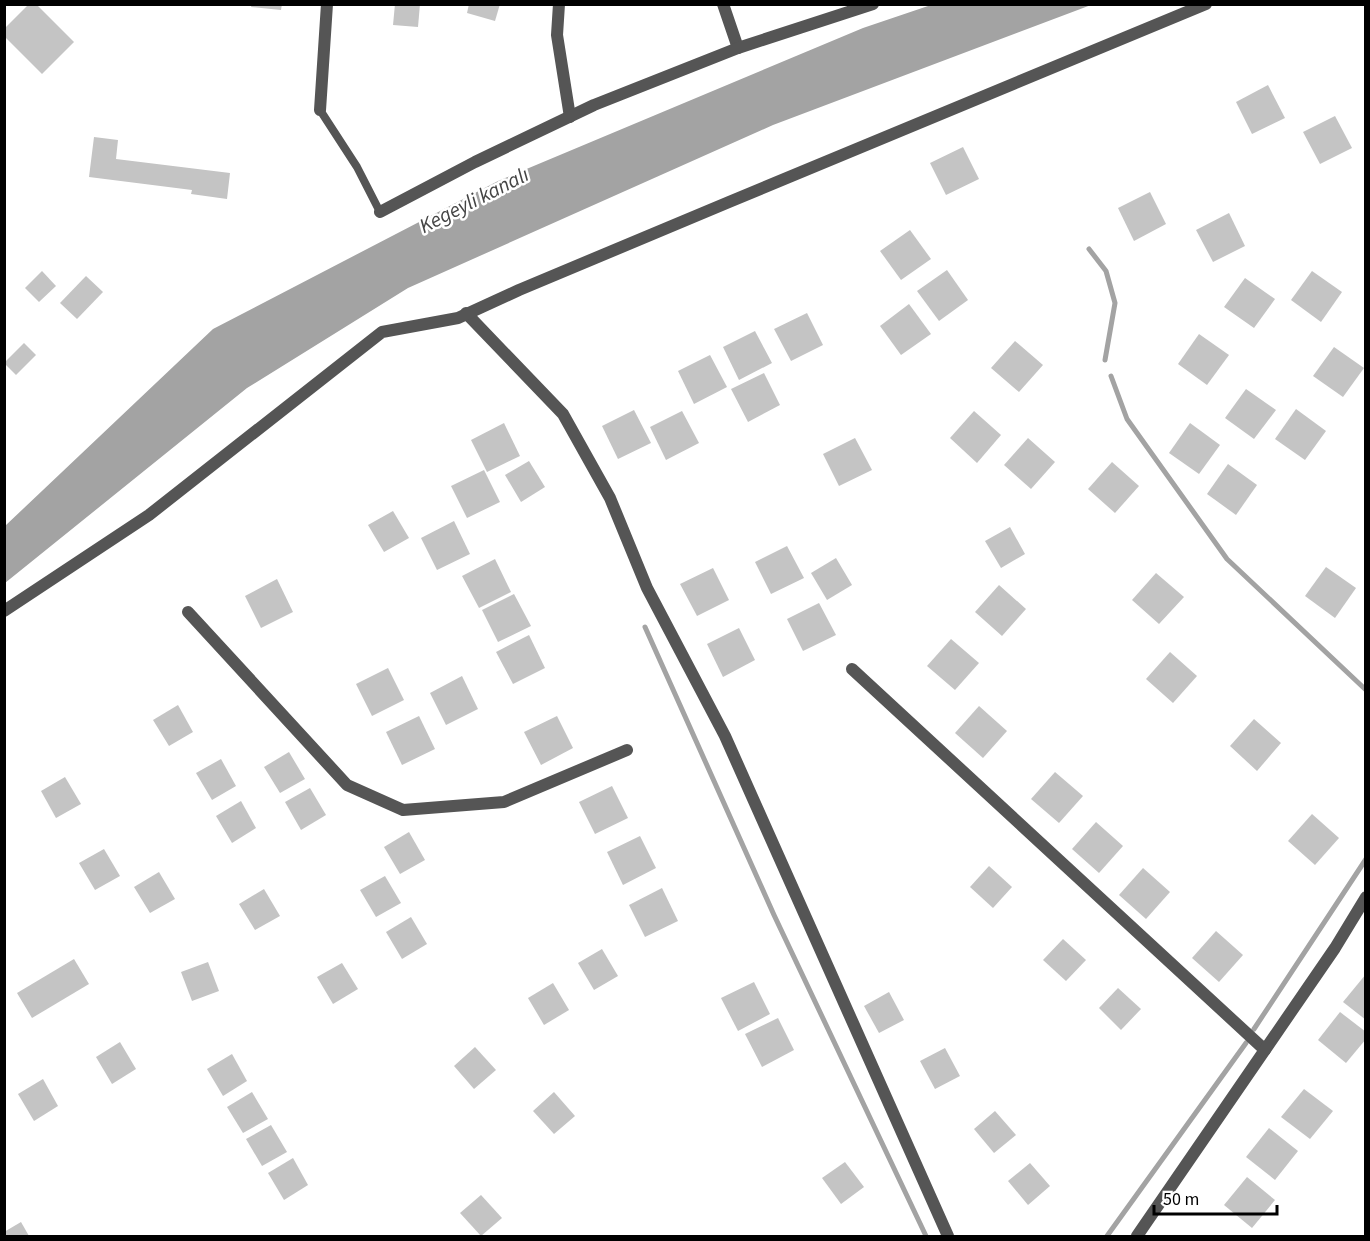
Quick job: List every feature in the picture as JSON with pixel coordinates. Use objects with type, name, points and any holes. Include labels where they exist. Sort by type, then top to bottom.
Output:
[{"type":"street","points":[[320,110],[327,4]]},
{"type":"street","points":[[559,4],[557,35],[570,117]]},
{"type":"street","points":[[723,4],[738,48]]},
{"type":"street","points":[[380,212],[475,162],[594,105],[738,48],[873,4]]},
{"type":"street","points":[[4,611],[149,514],[382,332],[458,318],[771,184],[1206,4]]},
{"type":"street","points":[[466,313],[563,414],[610,498],[647,588],[725,736],[948,1236]]},
{"type":"street","points":[[188,612],[348,785],[403,810],[504,802],[627,750]]},
{"type":"street","points":[[852,669],[1265,1050]]},
{"type":"street","points":[[1137,1236],[1335,948],[1365,897]]},
{"type":"lane","points":[[320,110],[357,167],[380,212]]},
{"type":"water","name":"Kegeyli kanalı","points":[[931,5],[1091,5],[773,125],[408,288],[247,388],[5,583],[5,526],[213,329],[498,181],[863,28]]},
{"type":"building","points":[[29,4],[36,4],[74,42],[42,74],[4,36],[4,29]]},
{"type":"building","points":[[252,4],[282,4],[281,10],[251,7]]},
{"type":"building","points":[[395,4],[420,4],[418,27],[393,25]]},
{"type":"building","points":[[469,4],[500,4],[495,21],[467,13]]},
{"type":"building","points":[[1268,85],[1285,118],[1252,134],[1236,102]]},
{"type":"building","points":[[1335,116],[1352,148],[1320,164],[1303,132]]},
{"type":"building","points":[[94,137],[118,140],[116,159],[230,173],[227,199],[191,194],[192,190],[89,177]]},
{"type":"building","points":[[963,147],[979,179],[946,195],[930,163]]},
{"type":"building","points":[[1150,192],[1166,224],[1134,241],[1118,208]]},
{"type":"building","points":[[1229,213],[1245,246],[1213,262],[1196,230]]},
{"type":"building","points":[[910,230],[931,259],[901,280],[880,251]]},
{"type":"building","points":[[947,270],[968,300],[939,321],[917,291]]},
{"type":"building","points":[[42,271],[56,286],[39,302],[25,288]]},
{"type":"building","points":[[1312,271],[1342,292],[1321,322],[1291,300]]},
{"type":"building","points":[[86,276],[103,292],[77,319],[60,303]]},
{"type":"building","points":[[1245,278],[1275,299],[1254,328],[1224,307]]},
{"type":"building","points":[[909,304],[931,334],[901,355],[880,326]]},
{"type":"building","points":[[807,313],[823,345],[791,361],[774,329]]},
{"type":"building","points":[[755,331],[772,363],[739,380],[723,347]]},
{"type":"building","points":[[1199,334],[1229,355],[1207,385],[1178,364]]},
{"type":"building","points":[[1015,341],[1043,365],[1019,392],[991,368]]},
{"type":"building","points":[[24,343],[36,355],[16,375],[4,363]]},
{"type":"building","points":[[1334,347],[1364,368],[1343,397],[1313,376]]},
{"type":"building","points":[[710,355],[727,387],[694,404],[678,371]]},
{"type":"building","points":[[764,373],[780,405],[748,422],[731,389]]},
{"type":"building","points":[[1246,389],[1276,410],[1254,439],[1225,418]]},
{"type":"building","points":[[1296,409],[1326,431],[1305,460],[1275,439]]},
{"type":"building","points":[[634,410],[651,443],[618,459],[602,426]]},
{"type":"building","points":[[682,411],[699,443],[666,460],[650,427]]},
{"type":"building","points":[[974,411],[1001,435],[977,463],[950,438]]},
{"type":"building","points":[[504,423],[520,456],[487,472],[471,440]]},
{"type":"building","points":[[1190,423],[1220,445],[1199,474],[1169,453]]},
{"type":"building","points":[[855,438],[872,470],[839,486],[823,454]]},
{"type":"building","points":[[1028,438],[1055,462],[1031,489],[1004,465]]},
{"type":"building","points":[[529,461],[545,487],[521,502],[505,475]]},
{"type":"building","points":[[1112,462],[1139,486],[1115,513],[1088,489]]},
{"type":"building","points":[[1228,464],[1257,485],[1236,515],[1207,494]]},
{"type":"building","points":[[484,470],[500,502],[467,518],[451,486]]},
{"type":"building","points":[[393,511],[409,538],[384,552],[368,525]]},
{"type":"building","points":[[454,521],[470,554],[437,570],[421,538]]},
{"type":"building","points":[[1010,527],[1025,554],[1001,568],[985,541]]},
{"type":"building","points":[[787,546],[804,578],[771,594],[755,562]]},
{"type":"building","points":[[836,558],[852,585],[827,600],[811,573]]},
{"type":"building","points":[[495,559],[511,592],[479,608],[462,576]]},
{"type":"building","points":[[1326,567],[1356,588],[1335,618],[1305,596]]},
{"type":"building","points":[[713,568],[729,600],[697,616],[680,584]]},
{"type":"building","points":[[1156,573],[1184,597],[1159,624],[1132,600]]},
{"type":"building","points":[[277,579],[293,612],[261,628],[245,596]]},
{"type":"building","points":[[999,585],[1026,609],[1002,636],[975,612]]},
{"type":"building","points":[[514,594],[531,626],[498,642],[482,610]]},
{"type":"building","points":[[819,603],[836,635],[803,651],[787,619]]},
{"type":"building","points":[[739,628],[755,660],[723,677],[707,644]]},
{"type":"building","points":[[529,635],[545,668],[513,684],[496,652]]},
{"type":"building","points":[[951,639],[979,663],[955,690],[927,666]]},
{"type":"building","points":[[1170,652],[1197,676],[1173,703],[1146,679]]},
{"type":"building","points":[[388,668],[404,700],[372,716],[356,684]]},
{"type":"building","points":[[462,676],[478,709],[446,725],[430,693]]},
{"type":"building","points":[[178,705],[193,732],[169,746],[153,720]]},
{"type":"building","points":[[979,706],[1007,731],[983,758],[955,733]]},
{"type":"building","points":[[419,716],[435,749],[402,765],[386,732]]},
{"type":"building","points":[[557,716],[573,748],[541,765],[524,732]]},
{"type":"building","points":[[1254,719],[1281,743],[1257,771],[1230,746]]},
{"type":"building","points":[[289,752],[305,779],[280,793],[264,767]]},
{"type":"building","points":[[221,759],[236,786],[212,800],[196,773]]},
{"type":"building","points":[[1055,772],[1083,796],[1059,823],[1031,799]]},
{"type":"building","points":[[65,777],[81,804],[56,818],[41,791]]},
{"type":"building","points":[[612,786],[628,818],[595,834],[579,802]]},
{"type":"building","points":[[310,788],[326,815],[301,830],[285,802]]},
{"type":"building","points":[[241,801],[256,828],[232,843],[216,816]]},
{"type":"building","points":[[1312,814],[1339,838],[1315,865],[1288,841]]},
{"type":"building","points":[[1096,822],[1123,846],[1099,873],[1072,849]]},
{"type":"building","points":[[409,832],[425,860],[400,874],[384,847]]},
{"type":"building","points":[[640,836],[656,868],[623,885],[607,852]]},
{"type":"building","points":[[104,849],[120,876],[95,890],[79,863]]},
{"type":"building","points":[[989,866],[1012,887],[993,908],[970,887]]},
{"type":"building","points":[[1143,868],[1170,892],[1146,919],[1119,895]]},
{"type":"building","points":[[159,872],[175,899],[150,913],[134,887]]},
{"type":"building","points":[[385,876],[401,903],[376,917],[360,890]]},
{"type":"building","points":[[662,888],[678,921],[645,937],[629,905]]},
{"type":"building","points":[[264,889],[280,916],[255,930],[239,904]]},
{"type":"building","points":[[411,917],[427,944],[402,959],[386,932]]},
{"type":"building","points":[[1216,931],[1243,955],[1219,982],[1192,958]]},
{"type":"building","points":[[1063,939],[1086,960],[1066,981],[1043,960]]},
{"type":"building","points":[[602,949],[618,976],[594,990],[578,963]]},
{"type":"building","points":[[74,959],[89,984],[32,1018],[17,993]]},
{"type":"building","points":[[208,962],[219,991],[192,1001],[181,972]]},
{"type":"building","points":[[342,963],[358,989],[333,1004],[317,977]]},
{"type":"building","points":[[1366,974],[1366,1020],[1343,1002]]},
{"type":"building","points":[[754,982],[770,1014],[738,1031],[721,998]]},
{"type":"building","points":[[553,983],[569,1010],[544,1025],[528,998]]},
{"type":"building","points":[[1118,988],[1141,1009],[1121,1030],[1099,1008]]},
{"type":"building","points":[[889,992],[904,1020],[879,1033],[864,1006]]},
{"type":"building","points":[[1340,1012],[1366,1032],[1366,1039],[1346,1063],[1318,1040]]},
{"type":"building","points":[[778,1018],[794,1050],[762,1067],[745,1034]]},
{"type":"building","points":[[120,1042],[136,1069],[112,1084],[96,1057]]},
{"type":"building","points":[[475,1047],[496,1070],[474,1089],[454,1066]]},
{"type":"building","points":[[945,1048],[960,1076],[935,1089],[920,1061]]},
{"type":"building","points":[[232,1054],[247,1081],[223,1096],[207,1069]]},
{"type":"building","points":[[43,1079],[58,1106],[34,1121],[18,1094]]},
{"type":"building","points":[[1304,1089],[1333,1111],[1310,1139],[1281,1117]]},
{"type":"building","points":[[252,1092],[268,1119],[243,1133],[227,1107]]},
{"type":"building","points":[[554,1092],[575,1116],[554,1134],[533,1111]]},
{"type":"building","points":[[995,1111],[1016,1135],[994,1153],[974,1129]]},
{"type":"building","points":[[271,1125],[287,1152],[262,1166],[246,1139]]},
{"type":"building","points":[[1269,1128],[1298,1151],[1275,1180],[1246,1157]]},
{"type":"building","points":[[293,1158],[308,1185],[284,1200],[268,1173]]},
{"type":"building","points":[[845,1162],[864,1187],[841,1204],[822,1178]]},
{"type":"building","points":[[1030,1163],[1050,1186],[1028,1205],[1008,1181]]},
{"type":"building","points":[[1247,1177],[1275,1200],[1252,1228],[1224,1205]]},
{"type":"building","points":[[481,1195],[502,1218],[481,1236],[460,1213]]},
{"type":"building","points":[[21,1222],[29,1236],[4,1236],[4,1232]]},
{"type":"waterway","points":[[1089,249],[1106,271],[1115,303],[1105,360]]},
{"type":"waterway","points":[[1111,376],[1127,419],[1227,559],[1366,690]]},
{"type":"waterway","points":[[645,627],[774,915],[926,1236]]},
{"type":"waterway","points":[[1254,1029],[1366,859]]},
{"type":"waterway","points":[[1107,1236],[1246,1043]]}]
